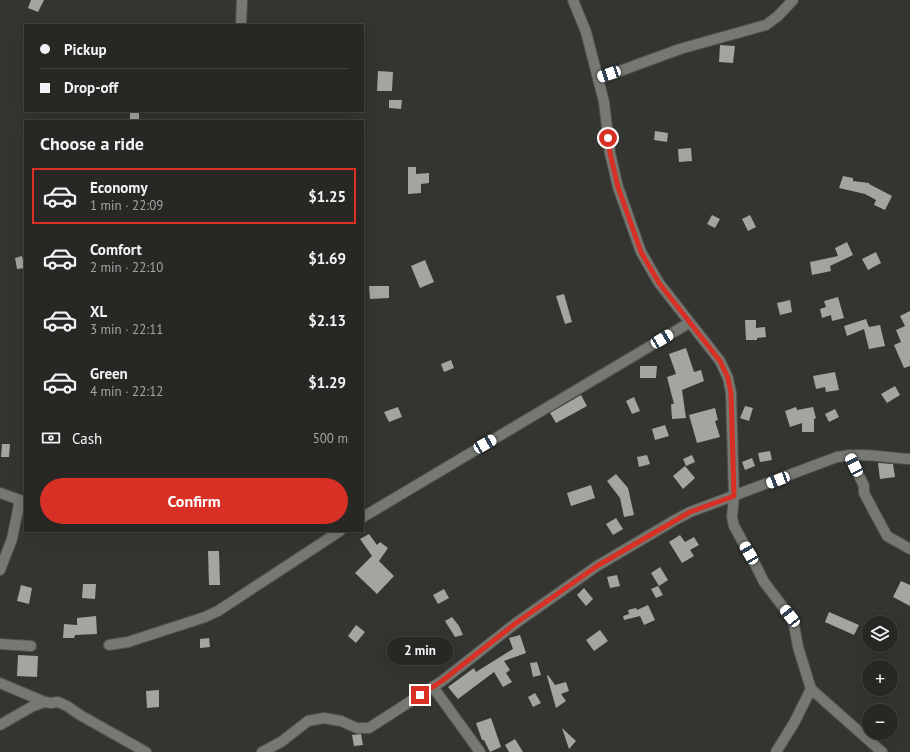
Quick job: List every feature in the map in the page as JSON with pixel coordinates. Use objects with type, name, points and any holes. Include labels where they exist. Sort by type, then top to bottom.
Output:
[{"type":"street","points":[[241,24],[242,0]]},
{"type":"street","points":[[573,0],[586,32],[598,78],[604,102],[610,153],[618,187],[633,232],[648,265],[659,283],[720,361],[728,378],[731,393],[734,496],[732,517],[734,526],[764,582],[793,620],[798,647],[811,689],[882,752]]},
{"type":"street","points":[[598,78],[680,49],[766,25],[778,16],[792,0]]},
{"type":"street","points":[[364,516],[689,323]]},
{"type":"street","points":[[262,752],[281,742],[308,720],[324,718],[341,721],[357,728],[369,728],[433,686],[516,623],[597,566],[690,512],[837,457],[861,454],[910,459]]},
{"type":"street","points":[[849,455],[864,486],[864,493],[887,536],[910,549]]},
{"type":"street","points":[[0,493],[20,500],[12,539],[0,570]]},
{"type":"street","points":[[109,645],[128,642],[205,617],[218,611],[338,532]]},
{"type":"street","points":[[0,644],[31,646]]},
{"type":"street","points":[[0,683],[44,702],[58,702],[67,706],[80,715],[146,752]]},
{"type":"street","points":[[433,686],[480,752]]},
{"type":"street","points":[[776,752],[794,723],[811,689]]},
{"type":"street","points":[[0,725],[44,702]]},
{"type":"building","points":[[31,0],[44,0],[38,12],[28,8]]},
{"type":"building","points":[[720,45],[735,46],[733,63],[719,62]]},
{"type":"building","points":[[378,71],[393,72],[392,91],[377,91]]},
{"type":"building","points":[[389,100],[402,100],[401,109],[389,108]]},
{"type":"building","points":[[130,112],[139,112],[139,120],[130,120]]},
{"type":"building","points":[[655,131],[668,133],[667,142],[654,140]]},
{"type":"building","points":[[691,148],[692,161],[679,162],[678,149]]},
{"type":"building","points":[[408,167],[416,167],[416,174],[429,173],[429,183],[421,184],[421,193],[408,194]]},
{"type":"building","points":[[843,176],[853,178],[853,181],[869,183],[892,196],[885,210],[874,205],[876,200],[865,194],[839,188]]},
{"type":"building","points":[[712,215],[720,219],[715,228],[707,224]]},
{"type":"building","points":[[750,215],[756,227],[748,231],[742,219]]},
{"type":"building","points":[[847,242],[853,255],[830,266],[831,271],[812,275],[810,262],[838,256],[835,248]]},
{"type":"building","points":[[876,252],[881,263],[868,270],[862,259]]},
{"type":"building","points":[[22,256],[24,268],[17,269],[15,258]]},
{"type":"building","points":[[425,260],[434,282],[420,288],[411,266]]},
{"type":"building","points":[[369,286],[389,286],[389,298],[370,299]]},
{"type":"building","points":[[564,294],[572,322],[565,324],[556,296]]},
{"type":"building","points":[[838,297],[844,318],[832,321],[831,315],[822,318],[820,309],[826,307],[824,301]]},
{"type":"building","points":[[790,300],[792,312],[780,315],[777,303]]},
{"type":"building","points":[[910,311],[910,366],[904,368],[894,345],[901,342],[896,330],[905,326],[900,316]]},
{"type":"building","points":[[866,319],[869,327],[880,325],[885,346],[869,349],[864,329],[847,336],[844,326]]},
{"type":"building","points":[[745,320],[756,320],[756,328],[765,327],[766,337],[757,338],[757,340],[746,340]]},
{"type":"building","points":[[686,348],[694,372],[701,370],[704,381],[682,390],[686,418],[672,419],[671,404],[674,404],[667,377],[676,374],[669,354]]},
{"type":"building","points":[[451,360],[454,368],[444,372],[441,364]]},
{"type":"building","points":[[640,366],[657,366],[656,378],[640,378]]},
{"type":"building","points":[[835,372],[839,390],[826,392],[825,387],[816,389],[813,376]]},
{"type":"building","points":[[895,386],[900,395],[887,403],[881,394]]},
{"type":"building","points":[[581,395],[587,406],[556,423],[550,413]]},
{"type":"building","points":[[634,397],[640,411],[632,414],[626,401]]},
{"type":"building","points":[[745,406],[753,408],[749,421],[740,418]]},
{"type":"building","points":[[398,407],[402,417],[389,422],[384,412]]},
{"type":"building","points":[[796,407],[797,410],[813,407],[816,418],[814,419],[814,432],[802,432],[802,423],[790,427],[785,411]]},
{"type":"building","points":[[715,408],[718,420],[715,421],[720,437],[697,443],[689,415]]},
{"type":"building","points":[[835,409],[839,417],[829,422],[825,414]]},
{"type":"building","points":[[665,425],[669,436],[655,440],[652,429]]},
{"type":"building","points":[[2,444],[10,444],[9,457],[1,457]]},
{"type":"building","points":[[770,451],[772,460],[760,462],[758,453]]},
{"type":"building","points":[[647,455],[650,464],[639,467],[637,457]]},
{"type":"building","points":[[692,455],[695,462],[686,466],[683,459]]},
{"type":"building","points":[[752,458],[755,466],[745,470],[742,462]]},
{"type":"building","points":[[878,463],[893,464],[895,477],[880,479]]},
{"type":"building","points":[[685,466],[695,478],[683,489],[673,476]]},
{"type":"building","points":[[616,474],[628,488],[634,515],[624,517],[620,498],[607,481]]},
{"type":"building","points":[[591,485],[595,498],[571,506],[567,493]]},
{"type":"building","points":[[616,518],[623,529],[613,535],[606,524]]},
{"type":"building","points":[[369,534],[377,545],[380,542],[388,548],[379,561],[394,576],[377,594],[355,573],[372,556],[360,539]]},
{"type":"building","points":[[680,535],[685,542],[694,537],[699,545],[690,550],[694,556],[682,563],[669,542]]},
{"type":"building","points":[[208,551],[219,551],[220,585],[209,585]]},
{"type":"building","points":[[660,567],[668,580],[659,586],[651,573]]},
{"type":"building","points":[[617,575],[620,586],[610,588],[607,577]]},
{"type":"building","points":[[901,581],[910,585],[910,606],[893,597]]},
{"type":"building","points":[[83,584],[96,584],[95,599],[82,598]]},
{"type":"building","points":[[21,585],[32,588],[29,604],[17,601]]},
{"type":"building","points":[[658,586],[663,595],[656,598],[651,589]]},
{"type":"building","points":[[584,588],[593,599],[586,606],[577,595]]},
{"type":"building","points":[[444,589],[449,598],[438,604],[433,595]]},
{"type":"building","points":[[648,605],[655,620],[644,625],[640,616],[624,620],[623,616],[629,614],[628,610],[636,608],[637,610]]},
{"type":"building","points":[[829,612],[859,625],[854,635],[825,622]]},
{"type":"building","points":[[96,616],[97,634],[75,635],[74,638],[63,638],[64,624],[77,625],[77,618]]},
{"type":"building","points":[[452,617],[459,626],[463,635],[455,637],[445,621]]},
{"type":"building","points":[[356,625],[365,632],[356,643],[348,636]]},
{"type":"building","points":[[600,630],[608,641],[594,651],[586,640]]},
{"type":"building","points":[[520,635],[526,653],[504,661],[510,670],[506,673],[512,682],[503,687],[494,672],[458,699],[448,687],[474,668],[476,672],[513,649],[509,638]]},
{"type":"building","points":[[209,638],[210,647],[200,648],[200,639]]},
{"type":"building","points":[[18,655],[38,656],[37,677],[17,676]]},
{"type":"building","points":[[537,662],[541,675],[533,677],[530,663]]},
{"type":"building","points":[[548,675],[555,685],[566,682],[569,691],[561,694],[566,701],[556,708],[547,676]]},
{"type":"building","points":[[159,690],[159,707],[147,708],[146,691]]},
{"type":"building","points":[[535,693],[541,703],[533,707],[528,697]]},
{"type":"building","points":[[491,718],[501,747],[490,752],[484,740],[482,740],[476,723]]},
{"type":"building","points":[[562,728],[576,741],[569,749]]},
{"type":"building","points":[[361,734],[363,745],[354,746],[352,735]]},
{"type":"building","points":[[515,739],[523,752],[509,752],[505,745]]},
{"type":"route","points":[[420,695],[442,681],[516,623],[597,566],[674,520],[690,512],[734,496],[731,393],[728,378],[720,361],[659,283],[641,252],[618,187],[608,138]]}]
